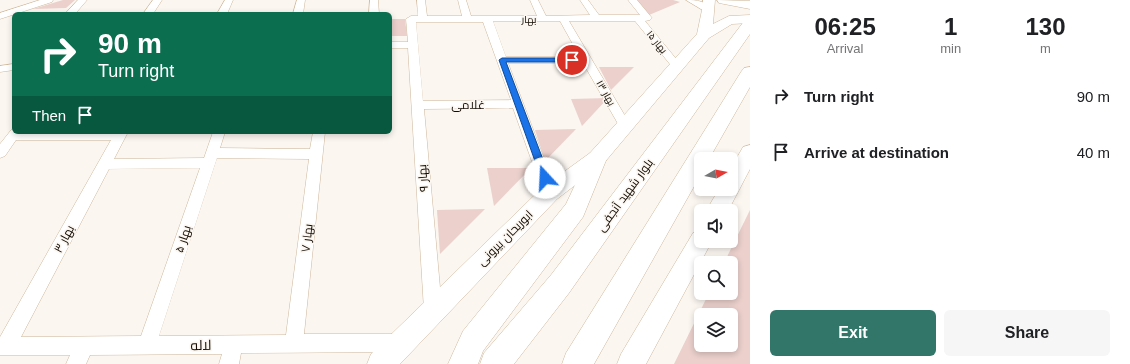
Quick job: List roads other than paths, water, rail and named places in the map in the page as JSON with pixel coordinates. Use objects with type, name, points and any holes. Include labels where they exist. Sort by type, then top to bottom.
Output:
[{"type":"main road","points":[[723,0],[750,5]]},
{"type":"main road","name":"ابوریحان بیرونی","points":[[381,364],[550,193],[596,158],[704,35],[709,5]]},
{"type":"main road","points":[[704,35],[729,20],[750,19]]},
{"type":"main road","name":"بلوار شهید آنجفی","points":[[495,364],[560,284],[750,23]]},
{"type":"main road","points":[[578,364],[746,78]]},
{"type":"main road","points":[[738,173],[750,152]]},
{"type":"main road","points":[[463,364],[473,341],[576,210],[596,158]]},
{"type":"main road","points":[[632,364],[697,248]]},
{"type":"street","points":[[12,12],[49,0]]},
{"type":"street","points":[[72,12],[83,0]]},
{"type":"street","points":[[149,12],[158,0]]},
{"type":"street","points":[[223,12],[229,0]]},
{"type":"street","points":[[299,12],[302,0]]},
{"type":"street","points":[[374,0],[374,12]]},
{"type":"street","points":[[421,0],[423,19]]},
{"type":"street","points":[[462,0],[467,19]]},
{"type":"street","points":[[534,0],[543,19]]},
{"type":"street","points":[[584,0],[597,19]]},
{"type":"street","name":"بهار ۱۵","points":[[632,0],[677,66]]},
{"type":"street","points":[[690,0],[709,5]]},
{"type":"street","points":[[0,16],[12,12]]},
{"type":"street","name":"بهار","points":[[411,19],[643,18]]},
{"type":"street","name":"بهار ۹","points":[[411,19],[433,310]]},
{"type":"street","points":[[487,19],[550,193]]},
{"type":"street","name":"بهار ۱۳","points":[[563,19],[625,126]]},
{"type":"street","points":[[392,45],[413,45]]},
{"type":"street","points":[[502,60],[586,60]]},
{"type":"street","points":[[0,69],[12,67]]},
{"type":"street","name":"غلامی","points":[[417,105],[518,104]]},
{"type":"street","points":[[0,153],[15,134],[121,134]]},
{"type":"street","name":"بهار ۳","points":[[3,346],[121,134]]},
{"type":"street","name":"بهار ۵","points":[[148,345],[218,134]]},
{"type":"street","name":"بهار ۷","points":[[294,344],[319,134]]},
{"type":"street","points":[[105,164],[317,154]]},
{"type":"street","name":"لاله","points":[[3,346],[401,343]]},
{"type":"street","points":[[229,364],[233,344]]},
{"type":"street","points":[[76,364],[84,346]]}]
